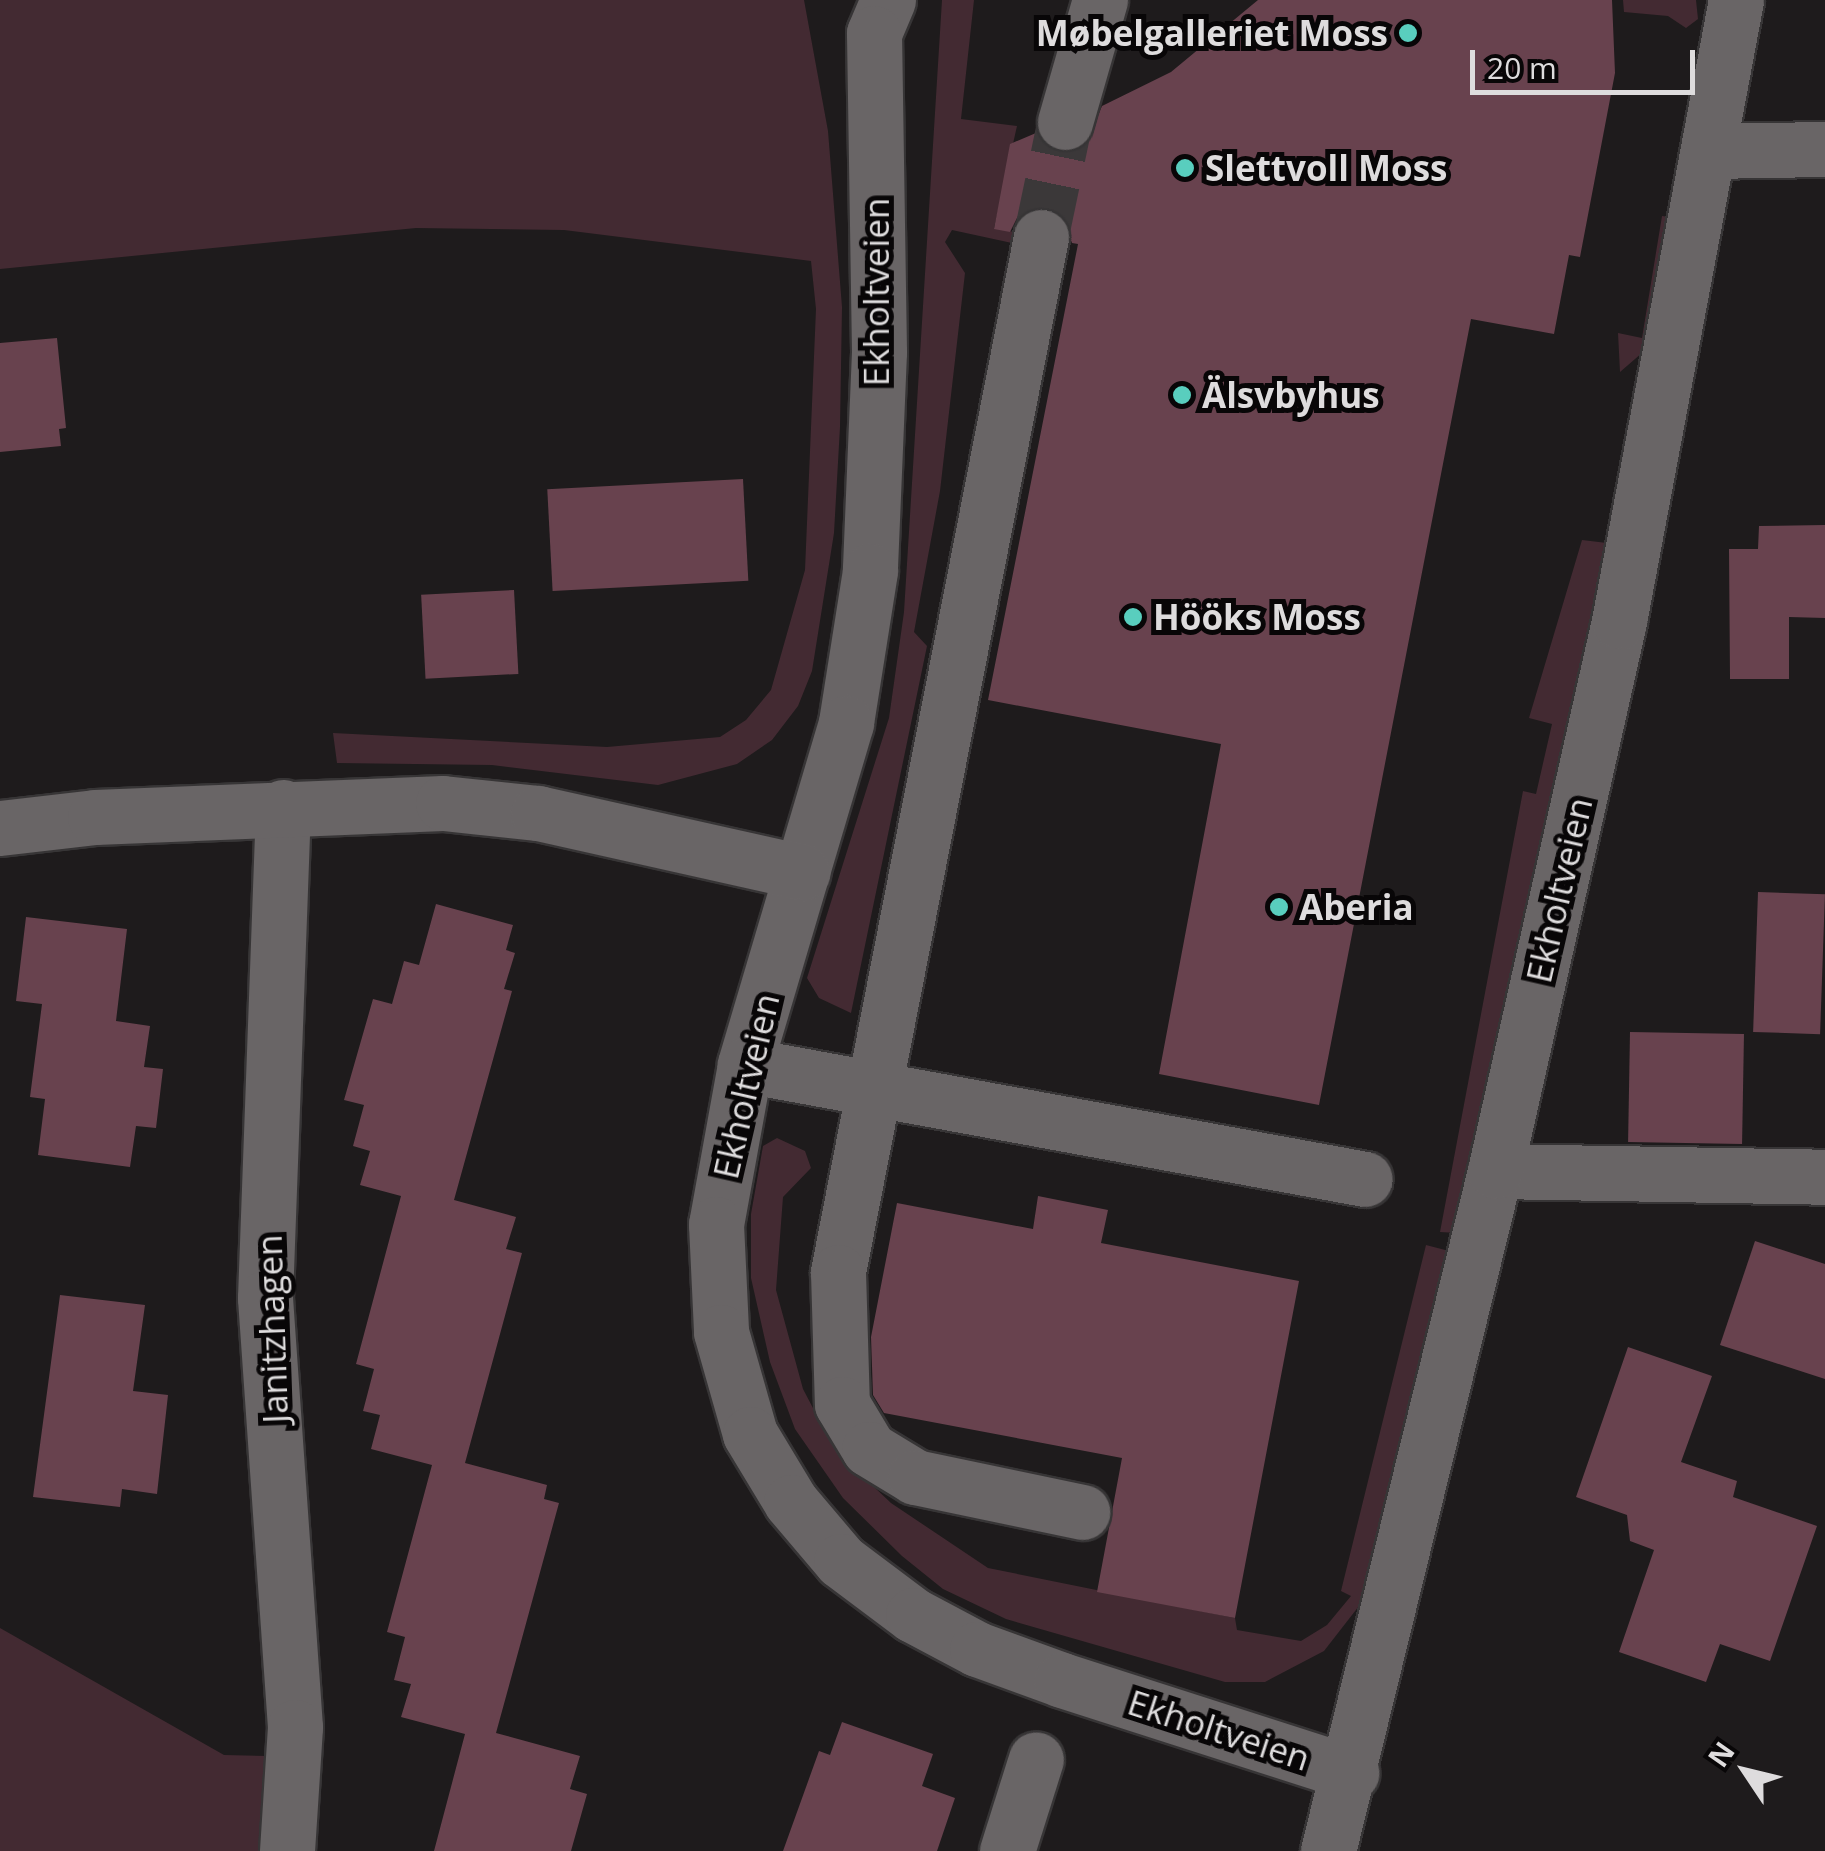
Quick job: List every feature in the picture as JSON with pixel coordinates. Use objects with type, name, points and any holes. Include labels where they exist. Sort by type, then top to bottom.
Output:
[{"type":"street","points":[[1064,122],[1100,0]]},
{"type":"street","name":"Ekholtveien","points":[[1328,1851],[1495,1171],[1615,640],[1736,0]]},
{"type":"street","name":"Ekholtveien","points":[[872,11],[879,352],[870,571],[846,723],[745,1065],[716,1224],[721,1332],[750,1434],[791,1502],[840,1562],[913,1614],[978,1649],[1350,1773]]},
{"type":"street","points":[[1709,152],[1825,149]]},
{"type":"street","points":[[1042,237],[869,1088],[838,1272],[842,1404],[869,1449],[915,1477],[1082,1512]]},
{"type":"street","points":[[0,828],[283,807],[443,803],[538,812],[802,872]]},
{"type":"street","name":"Janitzhagen","points":[[283,807],[265,1298],[295,1728],[288,1851]]},
{"type":"street","points":[[745,1065],[1364,1178]]},
{"type":"street","points":[[1495,1171],[1825,1177]]},
{"type":"street","points":[[1006,1851],[1036,1759]]},
{"type":"shaded area","points":[[0,0],[804,0],[828,131],[842,307],[840,427],[834,533],[812,671],[798,706],[772,740],[737,764],[658,785],[492,765],[337,763],[333,733],[607,747],[720,737],[746,720],[771,690],[805,570],[816,309],[811,261],[564,230],[416,228],[0,269]]},
{"type":"shaded area","points":[[942,0],[974,0],[961,119],[1017,126],[994,228],[1014,232],[1012,243],[952,230],[945,242],[965,273],[940,491],[914,632],[927,646],[851,1013],[819,998],[807,978],[889,718],[904,612]]},
{"type":"shaded area","points":[[1623,0],[1696,0],[1698,19],[1686,28],[1668,16],[1624,12]]},
{"type":"shaded area","points":[[1662,216],[1676,218],[1650,346],[1620,372],[1618,333],[1642,338]]},
{"type":"shaded area","points":[[1582,540],[1607,543],[1517,987],[1458,1233],[1440,1232],[1523,791],[1536,794],[1552,724],[1529,718]]},
{"type":"shaded area","points":[[777,1138],[805,1151],[811,1168],[783,1197],[776,1290],[803,1389],[835,1450],[891,1503],[988,1568],[1235,1618],[1237,1630],[1301,1641],[1327,1625],[1351,1596],[1341,1591],[1426,1245],[1449,1251],[1359,1606],[1324,1651],[1265,1682],[1225,1682],[1006,1619],[943,1589],[902,1556],[843,1498],[795,1429],[770,1362],[751,1278],[751,1214],[763,1146]]},
{"type":"shaded area","points":[[0,1628],[224,1755],[268,1756],[262,1851],[0,1851]]},
{"type":"building","points":[[1258,0],[1612,0],[1615,73],[1580,257],[1569,255],[1554,334],[1471,319],[1319,1105],[1159,1074],[1221,744],[988,700],[1078,244],[1072,243],[1062,214],[1046,206],[1018,216],[1010,232],[994,229],[1010,144],[1036,133],[1057,152],[1086,145],[1102,106],[1171,72]]},
{"type":"building","points":[[57,338],[66,428],[59,429],[61,446],[0,452],[0,343]]},
{"type":"building","points":[[743,479],[748,581],[553,591],[547,489]]},
{"type":"building","points":[[1825,525],[1825,618],[1789,617],[1789,679],[1730,679],[1729,549],[1758,549],[1759,526]]},
{"type":"building","points":[[514,590],[518,674],[426,679],[421,595]]},
{"type":"building","points":[[1758,892],[1825,894],[1820,1034],[1753,1032]]},
{"type":"building","points":[[436,904],[513,925],[506,950],[515,953],[504,989],[512,991],[454,1200],[516,1217],[506,1249],[522,1253],[465,1463],[547,1485],[544,1499],[559,1503],[496,1733],[580,1756],[570,1789],[587,1794],[571,1851],[434,1851],[465,1734],[401,1717],[411,1684],[394,1680],[405,1637],[387,1632],[432,1465],[371,1449],[380,1415],[363,1411],[374,1369],[356,1364],[401,1196],[360,1185],[370,1151],[353,1146],[364,1105],[344,1100],[373,999],[392,1004],[404,961],[419,965]]},
{"type":"building","points":[[26,917],[127,929],[116,1021],[150,1026],[144,1067],[163,1069],[156,1128],[136,1126],[130,1167],[38,1155],[45,1099],[30,1097],[42,1004],[16,1001]]},
{"type":"building","points":[[1630,1032],[1744,1034],[1742,1144],[1628,1142]]},
{"type":"building","points":[[1038,1196],[1108,1210],[1101,1243],[1299,1281],[1235,1618],[1097,1592],[1122,1458],[884,1413],[873,1395],[871,1337],[897,1203],[1033,1229]]},
{"type":"building","points":[[1755,1241],[1825,1264],[1825,1379],[1720,1345]]},
{"type":"building","points":[[60,1295],[145,1305],[133,1391],[168,1395],[157,1494],[122,1489],[120,1507],[33,1497]]},
{"type":"building","points":[[1628,1347],[1712,1376],[1681,1462],[1737,1481],[1733,1497],[1817,1526],[1770,1661],[1720,1644],[1706,1682],[1619,1652],[1654,1550],[1630,1541],[1627,1515],[1576,1497]]},
{"type":"building","points":[[842,1722],[933,1754],[922,1786],[955,1798],[937,1851],[783,1851],[819,1751],[830,1755]]},
{"type":"tunnel","points":[[1041,237],[1065,122]]},
{"type":"place","name":"Møbelgalleriet Moss","points":[[1408,33]]},
{"type":"place","name":"Slettvoll Moss","points":[[1185,168]]},
{"type":"place","name":"Älsvbyhus","points":[[1182,395]]},
{"type":"place","name":"Hööks Moss","points":[[1133,617]]},
{"type":"place","name":"Aberia","points":[[1279,907]]}]
